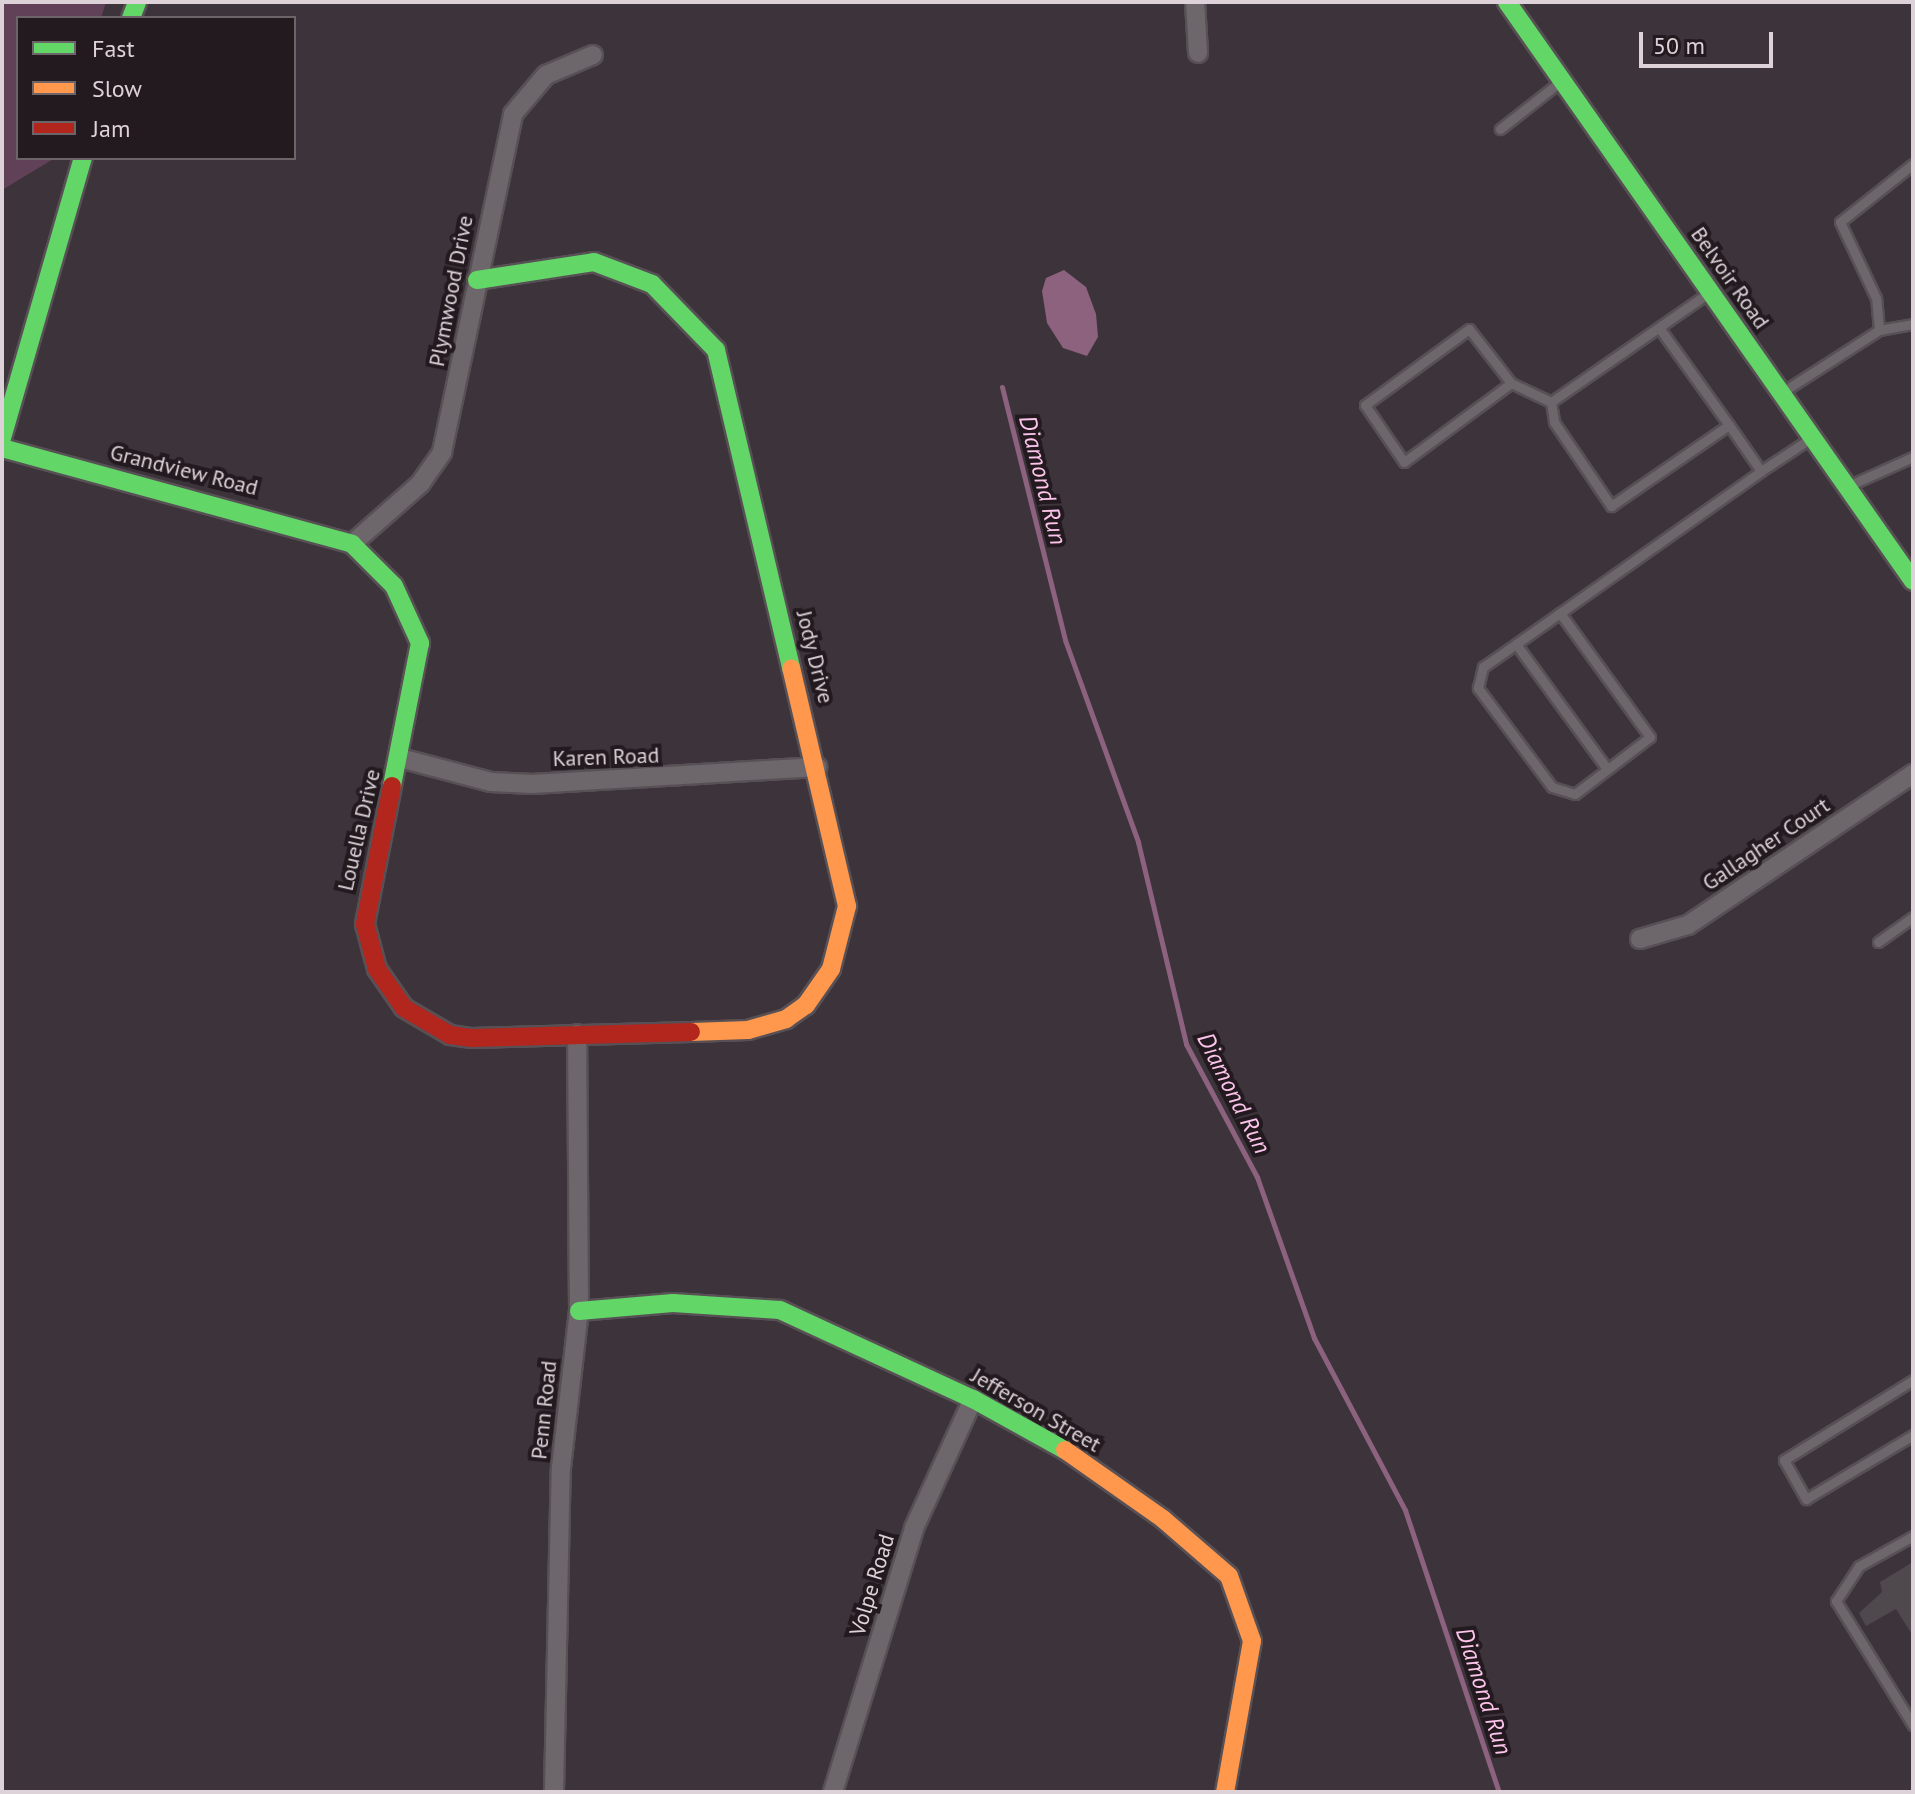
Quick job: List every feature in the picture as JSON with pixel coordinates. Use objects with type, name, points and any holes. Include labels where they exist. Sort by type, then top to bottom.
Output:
[{"type":"street","points":[[1195,2],[1198,53]]},
{"type":"street","name":"Belvoir Road","points":[[1507,2],[1913,581]]},
{"type":"street","name":"Plymwood Drive","points":[[352,544],[420,484],[442,452],[513,114],[546,75],[593,55]]},
{"type":"street","points":[[2,438],[82,160]]},
{"type":"street","name":"Jody Drive","points":[[477,280],[594,262],[652,284],[700,326],[716,350],[817,767],[847,906],[840,951],[806,1005],[786,1019],[748,1030],[577,1034]]},
{"type":"street","name":"Grandview Road","points":[[2,448],[352,544]]},
{"type":"street","name":"Louella Drive","points":[[352,544],[401,596],[420,643],[400,758],[365,924],[387,987],[404,1008],[450,1035],[577,1034]]},
{"type":"street","name":"Karen Road","points":[[400,758],[491,782],[532,784],[817,767]]},
{"type":"street","name":"Gallagher Court","points":[[1640,939],[1688,925],[1913,774]]},
{"type":"street","name":"Penn Road","points":[[554,1792],[561,1468],[579,1311],[577,1034]]},
{"type":"street","name":"Jefferson Street","points":[[579,1311],[673,1303],[780,1310],[973,1399],[1069,1452],[1229,1576],[1252,1641],[1225,1792]]},
{"type":"street","name":"Volpe Road","points":[[833,1792],[914,1528],[973,1399]]},
{"type":"lane","points":[[1500,129],[1562,80]]},
{"type":"lane","points":[[1879,330],[1876,298],[1840,222],[1913,164]]},
{"type":"lane","points":[[1551,402],[1710,292]]},
{"type":"lane","points":[[1781,393],[1879,330],[1913,324]]},
{"type":"lane","points":[[1511,383],[1404,462],[1365,405],[1469,329],[1511,383],[1551,402]]},
{"type":"lane","points":[[1660,329],[1761,471]]},
{"type":"lane","points":[[1551,402],[1554,422],[1611,506],[1729,425]]},
{"type":"lane","points":[[1560,613],[1650,737],[1575,794],[1552,787],[1478,688],[1483,667],[1761,471],[1812,437]]},
{"type":"lane","points":[[1847,486],[1913,457]]},
{"type":"lane","points":[[1516,644],[1607,769]]},
{"type":"lane","points":[[1878,942],[1913,917]]},
{"type":"lane","points":[[1913,1380],[1784,1460],[1806,1499],[1913,1435]]},
{"type":"lane","points":[[1913,1536],[1859,1566],[1836,1601],[1913,1725]]},
{"type":"shaded area","points":[[2,2],[106,2],[102,16],[16,16],[16,160],[52,160],[2,190]]},
{"type":"shaded area","points":[[1064,270],[1086,287],[1096,314],[1098,337],[1087,356],[1063,348],[1047,323],[1042,291],[1046,278]]},
{"type":"building","points":[[1913,1562],[1913,1636],[1896,1609],[1866,1626],[1859,1613],[1882,1592],[1880,1582]]},
{"type":"waterway","name":"Diamond Run","points":[[1002,387],[1065,640],[1138,842],[1186,1044],[1257,1177],[1314,1338],[1405,1510],[1499,1792]]},
{"type":"traffic: fast","points":[[132,16],[137,2]]},
{"type":"traffic: fast","points":[[1507,2],[1913,581]]},
{"type":"traffic: fast","points":[[2,438],[82,160]]},
{"type":"traffic: fast","points":[[477,280],[594,262],[652,284],[716,350],[791,668]]},
{"type":"traffic: fast","points":[[2,448],[352,544],[394,586],[420,643],[392,786]]},
{"type":"traffic: fast","points":[[579,1311],[673,1303],[780,1310],[973,1399],[1065,1450]]},
{"type":"traffic: slow","points":[[691,1032],[748,1030],[786,1019],[806,1005],[831,969],[847,906],[791,668]]},
{"type":"traffic: slow","points":[[1065,1450],[1163,1519],[1229,1576],[1252,1641],[1225,1792]]},
{"type":"traffic: jam","points":[[392,786],[365,924],[377,969],[404,1008],[450,1035],[472,1038],[691,1032]]}]
